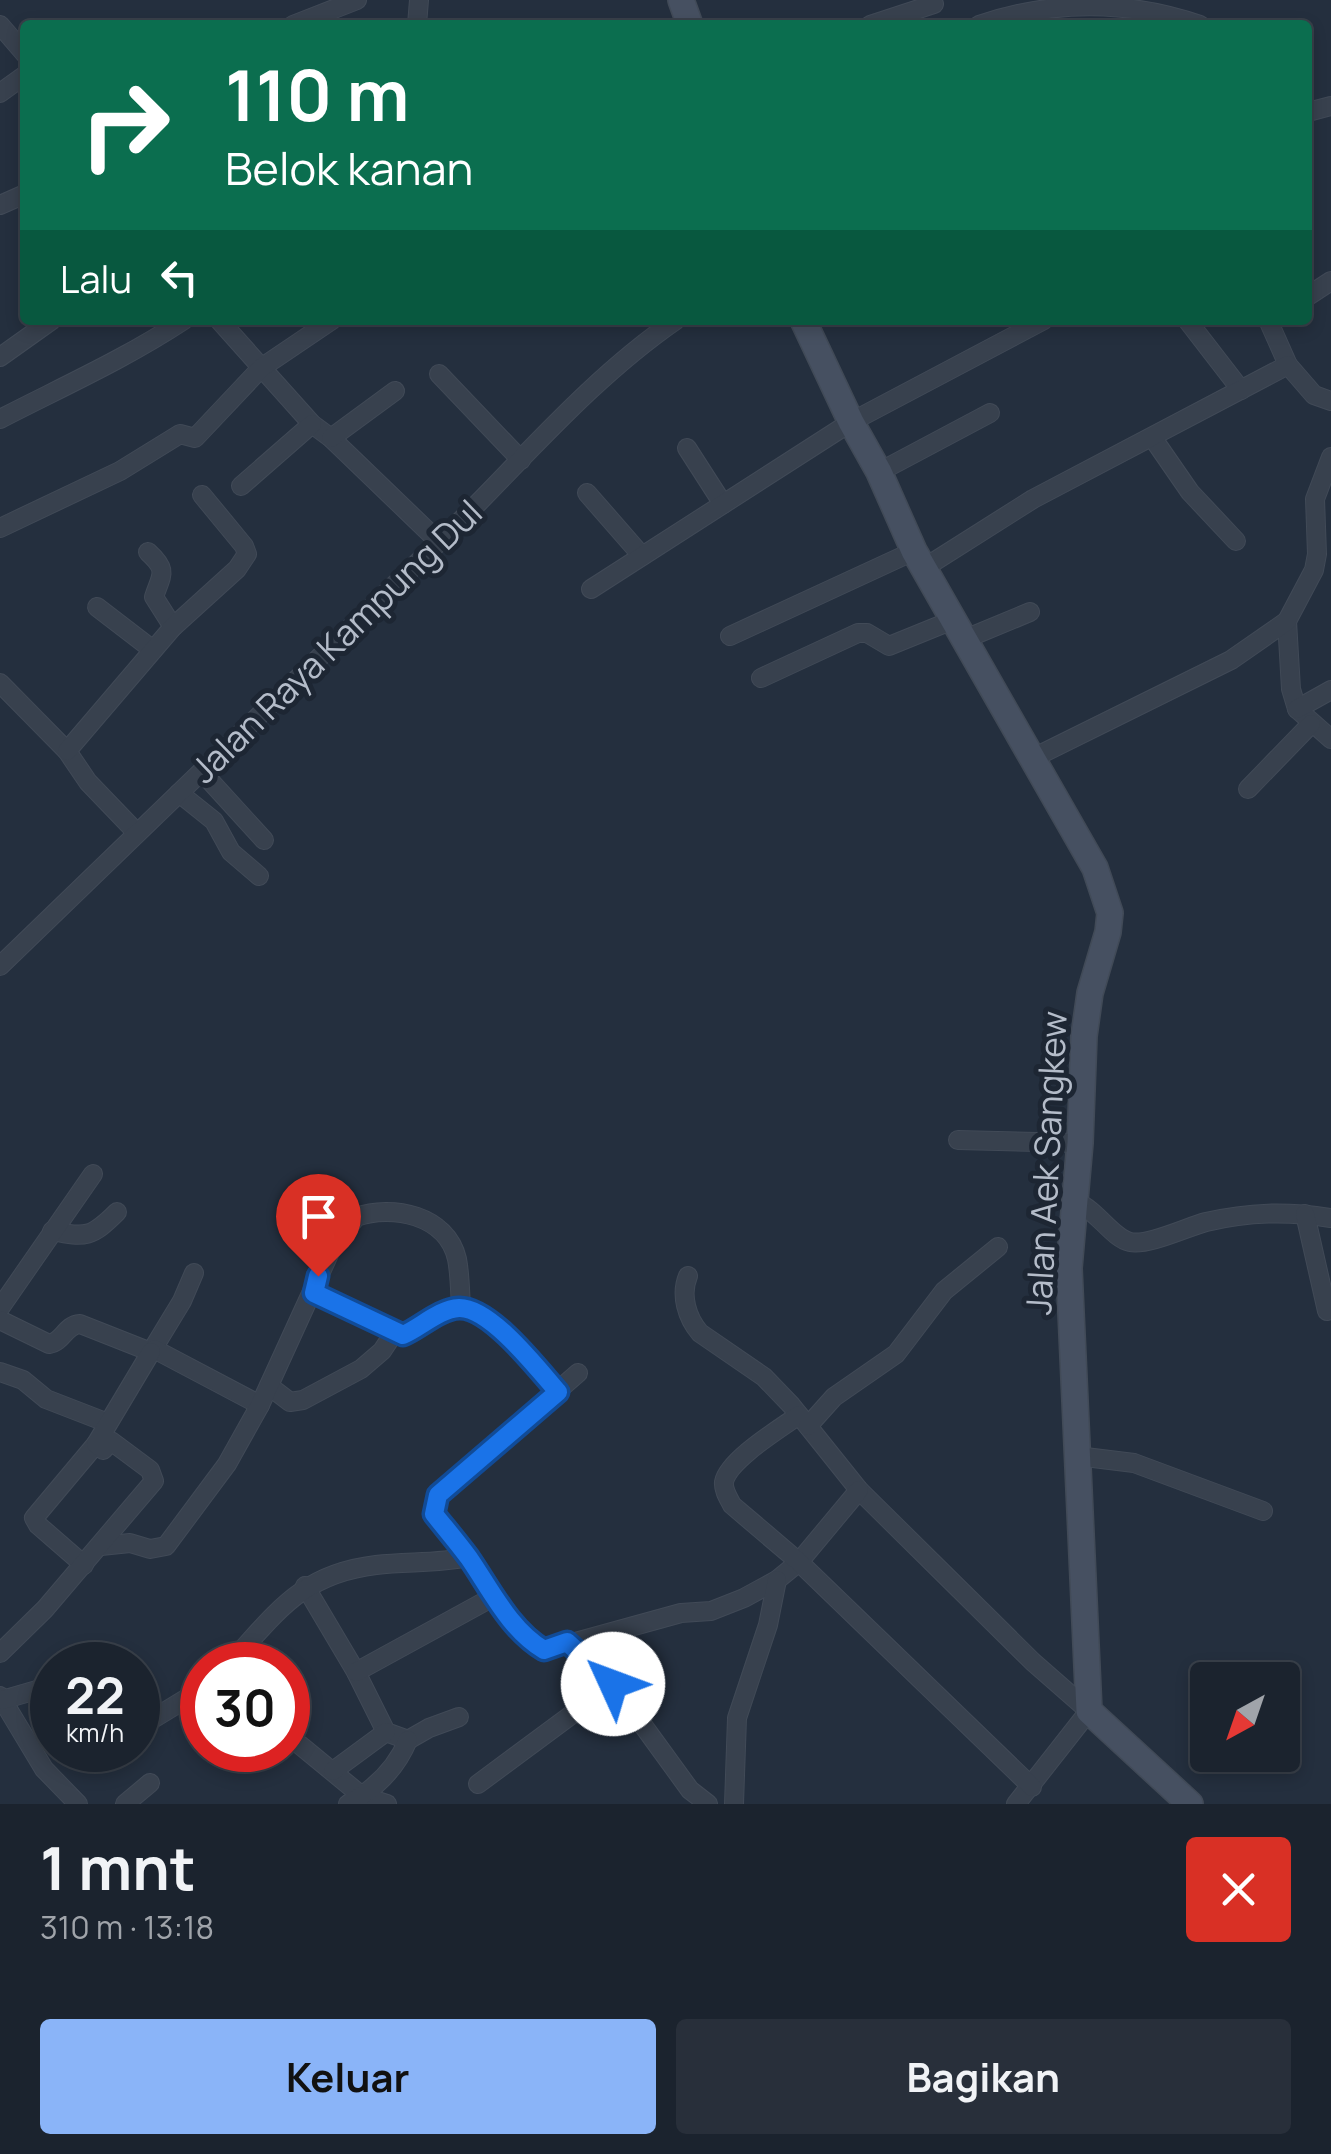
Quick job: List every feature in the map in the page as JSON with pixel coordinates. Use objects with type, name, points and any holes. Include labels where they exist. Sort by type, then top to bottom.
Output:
[{"type":"street","points":[[305,20],[357,0]]},
{"type":"street","points":[[885,20],[934,4]]},
{"type":"street","points":[[993,20],[1017,11],[1116,4],[1186,20]]},
{"type":"street","points":[[0,24],[20,48]]},
{"type":"street","points":[[0,93],[20,78]]},
{"type":"street","points":[[0,357],[45,325]]},
{"type":"street","points":[[0,419],[114,364],[176,325]]},
{"type":"street","points":[[223,325],[312,424],[439,542]]},
{"type":"street","points":[[2,523],[120,471],[180,434],[193,439],[262,368],[325,325]]},
{"type":"street","name":"Jalan Raya Kampung Dul","points":[[0,966],[439,542],[565,414],[636,348],[669,325]]},
{"type":"street","name":"Jalan Aek Sangkew","points":[[805,325],[919,560],[1095,868],[1110,913],[1090,993],[1084,1036],[1069,1268],[1088,1711]]},
{"type":"street","points":[[591,590],[850,422],[1034,325]]},
{"type":"street","points":[[1191,325],[1242,390]]},
{"type":"street","points":[[1270,325],[1300,382],[1314,396],[1331,400]]},
{"type":"street","points":[[730,636],[919,560],[1288,365]]},
{"type":"street","points":[[439,374],[521,460]]},
{"type":"street","points":[[331,438],[394,392]]},
{"type":"street","points":[[879,472],[990,413]]},
{"type":"street","points":[[241,486],[312,424]]},
{"type":"street","points":[[1152,437],[1190,492],[1236,540]]},
{"type":"street","points":[[687,448],[723,504]]},
{"type":"street","points":[[1033,758],[1232,660],[1287,621],[1322,572],[1324,529],[1314,499],[1331,457]]},
{"type":"street","points":[[588,493],[642,556]]},
{"type":"street","points":[[68,751],[173,627],[247,554],[202,494]]},
{"type":"street","points":[[148,552],[162,570],[163,578],[154,597],[173,627]]},
{"type":"street","points":[[98,607],[153,650]]},
{"type":"street","points":[[761,678],[858,634],[866,633],[889,646],[933,626],[959,630],[1030,612]]},
{"type":"street","points":[[1287,621],[1291,690],[1296,709],[1331,739]]},
{"type":"street","points":[[0,683],[68,751],[88,782],[137,834]]},
{"type":"street","points":[[1296,709],[1331,690]]},
{"type":"street","points":[[1248,789],[1311,724]]},
{"type":"street","points":[[202,772],[264,840]]},
{"type":"street","points":[[179,793],[214,821],[231,852],[258,876]]},
{"type":"street","points":[[958,1140],[1080,1143]]},
{"type":"street","points":[[0,1308],[93,1174]]},
{"type":"street","points":[[1074,1201],[1091,1208],[1120,1239],[1138,1243],[1256,1212],[1331,1218]]},
{"type":"street","points":[[101,1546],[130,1542],[150,1549],[166,1546],[227,1464],[260,1406],[314,1293],[318,1276],[356,1216],[386,1210],[430,1222],[456,1256],[461,1308]]},
{"type":"street","points":[[52,1231],[86,1236],[98,1231],[117,1212]]},
{"type":"street","points":[[1306,1214],[1327,1311]]},
{"type":"street","points":[[998,1246],[944,1290],[896,1354],[732,1467],[724,1481],[732,1505],[799,1562],[1032,1787]]},
{"type":"street","points":[[84,1565],[34,1518],[96,1444],[194,1273]]},
{"type":"street","points":[[688,1276],[683,1292],[692,1324],[708,1340],[764,1377],[859,1490],[1032,1662],[1190,1804]]},
{"type":"street","points":[[314,1293],[403,1335],[461,1308]]},
{"type":"street","points":[[461,1308],[494,1325],[558,1392]]},
{"type":"street","points":[[0,1320],[48,1344],[59,1340],[74,1324],[80,1324],[152,1351],[260,1406]]},
{"type":"street","points":[[269,1386],[290,1402],[303,1400],[370,1362],[394,1332]]},
{"type":"street","points":[[0,1372],[23,1380],[46,1399],[108,1423]]},
{"type":"street","points":[[578,1372],[438,1495],[434,1514],[468,1556],[493,1597],[530,1642],[544,1650],[681,1613],[712,1611],[778,1580],[799,1562],[859,1490]]},
{"type":"street","points":[[0,1653],[84,1565],[154,1481],[150,1470],[110,1441],[103,1450],[96,1444]]},
{"type":"street","points":[[1076,1456],[1134,1463],[1263,1511]]},
{"type":"street","points":[[248,1642],[305,1586],[376,1565],[434,1564],[468,1556]]},
{"type":"street","points":[[734,1804],[738,1718],[778,1580]]},
{"type":"street","points":[[305,1586],[386,1732],[408,1740]]},
{"type":"street","points":[[356,1672],[493,1597]]},
{"type":"street","points":[[567,1642],[613,1684],[690,1790],[708,1804]]},
{"type":"street","points":[[478,1784],[613,1684]]},
{"type":"street","points":[[30,1690],[1,1698],[44,1769],[78,1804]]},
{"type":"street","points":[[1016,1804],[1088,1711]]},
{"type":"street","points":[[355,1800],[392,1768],[408,1740],[459,1718]]},
{"type":"street","points":[[333,1771],[386,1732]]},
{"type":"street","points":[[310,1753],[333,1771],[355,1800],[387,1804]]},
{"type":"street","points":[[125,1804],[150,1783]]},
{"type":"route","points":[[318,1276],[314,1293],[403,1335],[451,1310],[472,1311],[511,1340],[558,1392],[438,1495],[434,1514],[530,1642],[544,1650],[567,1642],[613,1684]]}]
